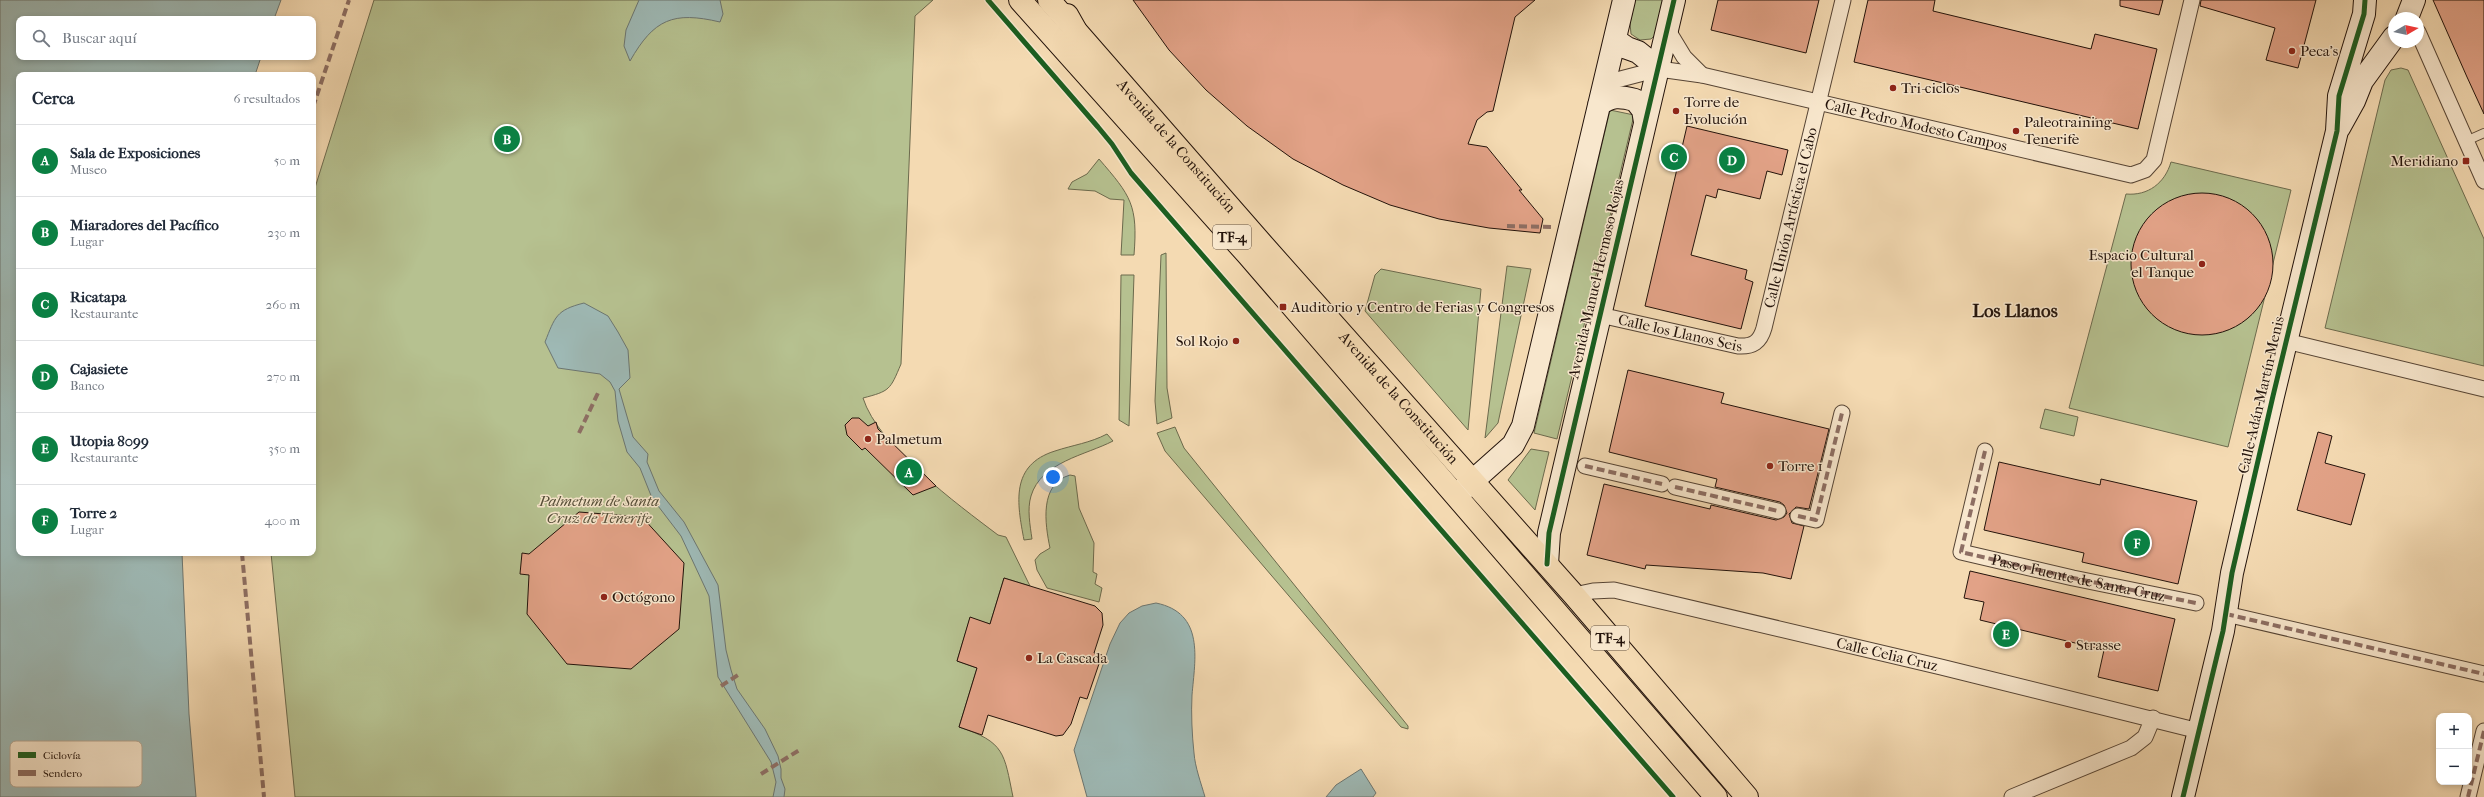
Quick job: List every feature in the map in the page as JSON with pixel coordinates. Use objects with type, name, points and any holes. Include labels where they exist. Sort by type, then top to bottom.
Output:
[{"type":"main road","name":"Avenida de la Constitución","points":[[1020,0],[1248,255],[1716,797]]},
{"type":"main road","name":"Avenida de la Constitución","points":[[1049,0],[1262,244],[1574,595],[1747,797]]},
{"type":"main road","points":[[1058,0],[1076,31]]},
{"type":"street","points":[[1455,496],[1513,445],[1523,426],[1624,0]]},
{"type":"street","name":"Avenida Manuel Hermoso Rojas","points":[[1546,564],[1549,533],[1674,0]]},
{"type":"street","name":"Calle Unión Artística el Cabo","points":[[1758,341],[1764,328],[1843,0]]},
{"type":"street","name":"Calle Pedro Modesto Campos","points":[[1605,83],[1659,69],[1702,75],[2124,175],[2140,173],[2154,160],[2192,0]]},
{"type":"street","name":"Calle Adán Martín Menis","points":[[2183,797],[2226,614],[2232,573],[2286,341],[2338,131],[2339,96],[2364,14],[2365,0]]},
{"type":"street","points":[[1667,29],[1684,57],[1702,75]]},
{"type":"street","points":[[1615,40],[1627,48],[1638,52],[1659,69]]},
{"type":"street","points":[[2424,44],[2484,181]]},
{"type":"street","name":"Calle Adán Martín Menis","points":[[2338,131],[2354,101],[2362,80],[2388,45]]},
{"type":"street","points":[[1600,105],[1606,100],[1616,97],[1635,100],[1643,110],[1645,122]]},
{"type":"street","name":"Calle los Llanos Seis","points":[[1600,315],[1650,328],[1667,329],[1738,346],[1748,346],[1758,341]]},
{"type":"street","points":[[2286,341],[2484,389]]},
{"type":"street","points":[[1798,516],[1816,520],[1842,413]]},
{"type":"street","name":"Paseo Fuente de Santa Cruz","points":[[1985,451],[1961,552],[2073,578],[2196,603]]},
{"type":"street","points":[[1585,466],[1778,511]]},
{"type":"street","name":"Calle Celia Cruz","points":[[1574,595],[1593,591],[1614,590],[2153,718],[2198,731]]},
{"type":"street","points":[[2226,614],[2484,674]]},
{"type":"street","points":[[2012,797],[2131,748],[2144,737],[2153,718]]},
{"type":"street","points":[[2468,797],[2484,731]]},
{"type":"lane","points":[[2466,141],[2484,133]]},
{"type":"green space","name":"Palmetum de Santa Cruz de Tenerife","points":[[374,0],[933,0],[915,16],[901,364],[888,388],[879,393],[863,398],[871,416],[901,454],[941,491],[998,535],[1006,537],[1030,586],[1004,578],[990,624],[970,618],[957,661],[977,668],[959,727],[986,738],[1000,751],[1004,759],[1013,797],[295,797],[271,556],[316,556],[316,184]]},
{"type":"green space","points":[[1635,0],[1665,0],[1656,34],[1651,39],[1640,40],[1631,34],[1630,23]]},
{"type":"green space","points":[[2401,68],[2408,70],[2484,239],[2484,366],[2325,328],[2385,80],[2391,70]]},
{"type":"green space","points":[[1610,110],[1634,115],[1557,439],[1534,433]]},
{"type":"green space","points":[[1099,159],[1119,183],[1130,202],[1135,224],[1134,255],[1121,255],[1124,200],[1110,199],[1095,191],[1068,189],[1072,182],[1087,174]]},
{"type":"green space","points":[[2171,162],[2291,190],[2228,447],[2069,408],[2126,194],[2141,193],[2154,187],[2165,176]]},
{"type":"green space","points":[[1166,253],[1167,388],[1172,418],[1157,424],[1155,401],[1161,255]]},
{"type":"green space","points":[[1507,266],[1531,269],[1498,423],[1485,438]]},
{"type":"green space","points":[[1381,269],[1481,289],[1468,430],[1365,311],[1375,275]]},
{"type":"green space","points":[[1121,275],[1134,275],[1129,426],[1119,420]]},
{"type":"green space","points":[[2045,409],[2078,417],[2074,436],[2040,428]]},
{"type":"green space","points":[[1175,427],[1184,448],[1408,726],[1408,729],[1401,727],[1165,451],[1157,433]]},
{"type":"green space","points":[[1107,434],[1113,441],[1054,467],[1036,484],[1029,506],[1032,539],[1024,540],[1019,499],[1020,487],[1030,466],[1040,457],[1055,451],[1088,442]]},
{"type":"green space","points":[[1531,449],[1549,452],[1535,510],[1508,480]]},
{"type":"green space","points":[[1070,475],[1075,476],[1079,508],[1094,543],[1093,572],[1097,574],[1095,584],[1102,588],[1099,602],[1047,588],[1037,570],[1035,560],[1040,554],[1050,548],[1046,517],[1046,506],[1049,496],[1053,487],[1060,480]]},
{"type":"water","points":[[0,0],[281,0],[275,16],[16,16],[16,60],[260,60],[256,72],[16,72],[16,556],[182,556],[189,714],[196,797],[0,797]]},
{"type":"water","points":[[639,0],[720,0],[723,14],[720,22],[704,19],[677,18],[666,22],[657,27],[648,36],[630,61],[624,46],[626,30]]},
{"type":"water","points":[[584,303],[608,316],[628,350],[630,378],[619,389],[633,437],[648,454],[647,462],[659,491],[684,522],[718,585],[726,650],[731,670],[737,689],[765,729],[778,756],[781,769],[781,778],[785,789],[784,797],[773,797],[776,782],[771,762],[718,677],[709,596],[681,536],[652,498],[640,468],[627,452],[618,421],[615,391],[610,382],[600,374],[558,368],[545,342],[551,326],[562,312]]},
{"type":"water","points":[[1156,603],[1172,608],[1183,617],[1190,627],[1194,639],[1195,667],[1192,702],[1193,739],[1198,775],[1205,797],[1087,797],[1074,750],[1110,644],[1120,623],[1129,613],[1142,606]]},
{"type":"water","points":[[1361,769],[1376,793],[1373,797],[1326,797],[1336,785]]},
{"type":"building","points":[[1133,0],[1535,0],[1515,17],[1493,111],[1487,112],[1477,120],[1468,144],[1487,147],[1522,190],[1519,190],[1543,219],[1540,233],[1489,228],[1439,219],[1390,205],[1343,185],[1293,159],[1247,126],[1206,90],[1169,50]]},
{"type":"building","points":[[1718,0],[1819,0],[1806,53],[1711,30]]},
{"type":"building","points":[[1868,0],[1935,0],[1933,11],[2091,49],[2095,34],[2157,49],[2138,129],[1854,62]]},
{"type":"building","points":[[2120,0],[2163,0],[2159,15],[2120,6]]},
{"type":"building","points":[[2201,0],[2316,0],[2298,68],[2266,60],[2275,28],[2200,6]]},
{"type":"building","points":[[2433,0],[2484,0],[2484,114],[2467,77]]},
{"type":"building","points":[[1687,126],[1788,150],[1782,175],[1767,171],[1760,199],[1718,189],[1716,198],[1706,195],[1691,255],[1747,270],[1745,279],[1753,282],[1741,329],[1645,306]]},
{"type":"building","name":"Espacio Cultural el Tanque","points":[[2195,193],[2209,193],[2236,201],[2257,219],[2268,237],[2272,250],[2272,278],[2265,298],[2247,319],[2236,327],[2223,332],[2209,335],[2195,335],[2168,327],[2147,309],[2139,298],[2134,285],[2131,271],[2131,257],[2139,230],[2157,209],[2168,201],[2181,196]]},
{"type":"building","points":[[1628,370],[1724,393],[1721,403],[1829,429],[1809,509],[1796,507],[1789,514],[1792,523],[1804,526],[1791,579],[1763,573],[1646,565],[1645,569],[1587,555],[1604,484],[1710,509],[1711,505],[1776,520],[1784,517],[1787,513],[1784,505],[1780,502],[1715,487],[1717,479],[1609,452]]},
{"type":"building","points":[[852,418],[859,418],[868,426],[876,422],[878,429],[936,486],[913,495],[865,448],[862,450],[847,435],[845,425]]},
{"type":"building","points":[[2318,432],[2332,436],[2325,463],[2365,474],[2351,525],[2297,510]]},
{"type":"building","points":[[1999,462],[2100,485],[2101,479],[2197,501],[2178,584],[2082,562],[2084,553],[1984,530]]},
{"type":"building","name":"Octógono","points":[[579,512],[642,517],[684,563],[679,629],[631,669],[567,664],[527,614],[529,575],[520,574],[522,553],[529,554]]},
{"type":"building","points":[[1970,571],[2175,619],[2158,691],[2098,677],[2104,650],[1980,620],[1984,602],[1964,598]]},
{"type":"building","name":"La Cascada","points":[[1004,578],[1095,606],[1102,613],[1103,625],[1094,653],[1102,655],[1087,699],[1080,697],[1071,724],[1063,735],[1056,736],[988,715],[982,735],[959,727],[977,668],[957,661],[970,617],[990,624]]},
{"type":"marked path","points":[[316,98],[349,0]]},
{"type":"marked path","points":[[1507,226],[1552,227]]},
{"type":"marked path","points":[[579,433],[598,393]]},
{"type":"marked path","points":[[1798,516],[1816,520],[1842,413]]},
{"type":"marked path","points":[[1985,451],[1961,552],[2073,578],[2196,603]]},
{"type":"marked path","points":[[1585,466],[1662,484]]},
{"type":"marked path","points":[[1675,487],[1778,511]]},
{"type":"marked path","points":[[242,556],[264,797]]},
{"type":"marked path","points":[[2226,614],[2484,674]]},
{"type":"marked path","points":[[721,686],[738,675]]},
{"type":"marked path","points":[[2468,797],[2484,731]]},
{"type":"marked path","points":[[761,774],[801,749]]},
{"type":"cycle path","points":[[988,0],[1098,127],[1112,144],[1131,173],[1673,797]]},
{"type":"cycle path","points":[[1547,564],[1549,533],[1674,0]]},
{"type":"cycle path","points":[[2183,797],[2223,631],[2232,573],[2337,131],[2339,96],[2364,14],[2365,0]]},
{"type":"place","name":"Peca's","points":[[2292,51]]},
{"type":"place","name":"Tri-ciclos","points":[[1893,88]]},
{"type":"place","name":"Torre de Evolución","points":[[1676,111]]},
{"type":"place","name":"Paleotraining Tenerife","points":[[2016,131]]},
{"type":"place","name":"Miaradores del Pacífico","points":[[507,139]]},
{"type":"place","name":"Ricatapa","points":[[1674,157]]},
{"type":"place","name":"Cajasiete","points":[[1732,160]]},
{"type":"place","name":"Meridiano","points":[[2466,161]]},
{"type":"place","name":"Espacio Cultural el Tanque","points":[[2202,264]]},
{"type":"place","name":"Auditorio y Centro de Ferias y Congresos","points":[[1283,307]]},
{"type":"place","name":"Sol Rojo","points":[[1236,341]]},
{"type":"place","name":"Palmetum","points":[[868,439]]},
{"type":"place","name":"Torre 1","points":[[1770,466]]},
{"type":"place","name":"Sala de Exposiciones","points":[[909,472]]},
{"type":"place","name":"Torre 2","points":[[2137,543]]},
{"type":"place","name":"Octógono","points":[[604,597]]},
{"type":"place","name":"Utopia 8099","points":[[2006,634]]},
{"type":"place","name":"Strasse","points":[[2068,645]]},
{"type":"place","name":"La Cascada","points":[[1029,658]]},
{"type":"district","name":"Los Llanos","points":[[2015,310]]}]
